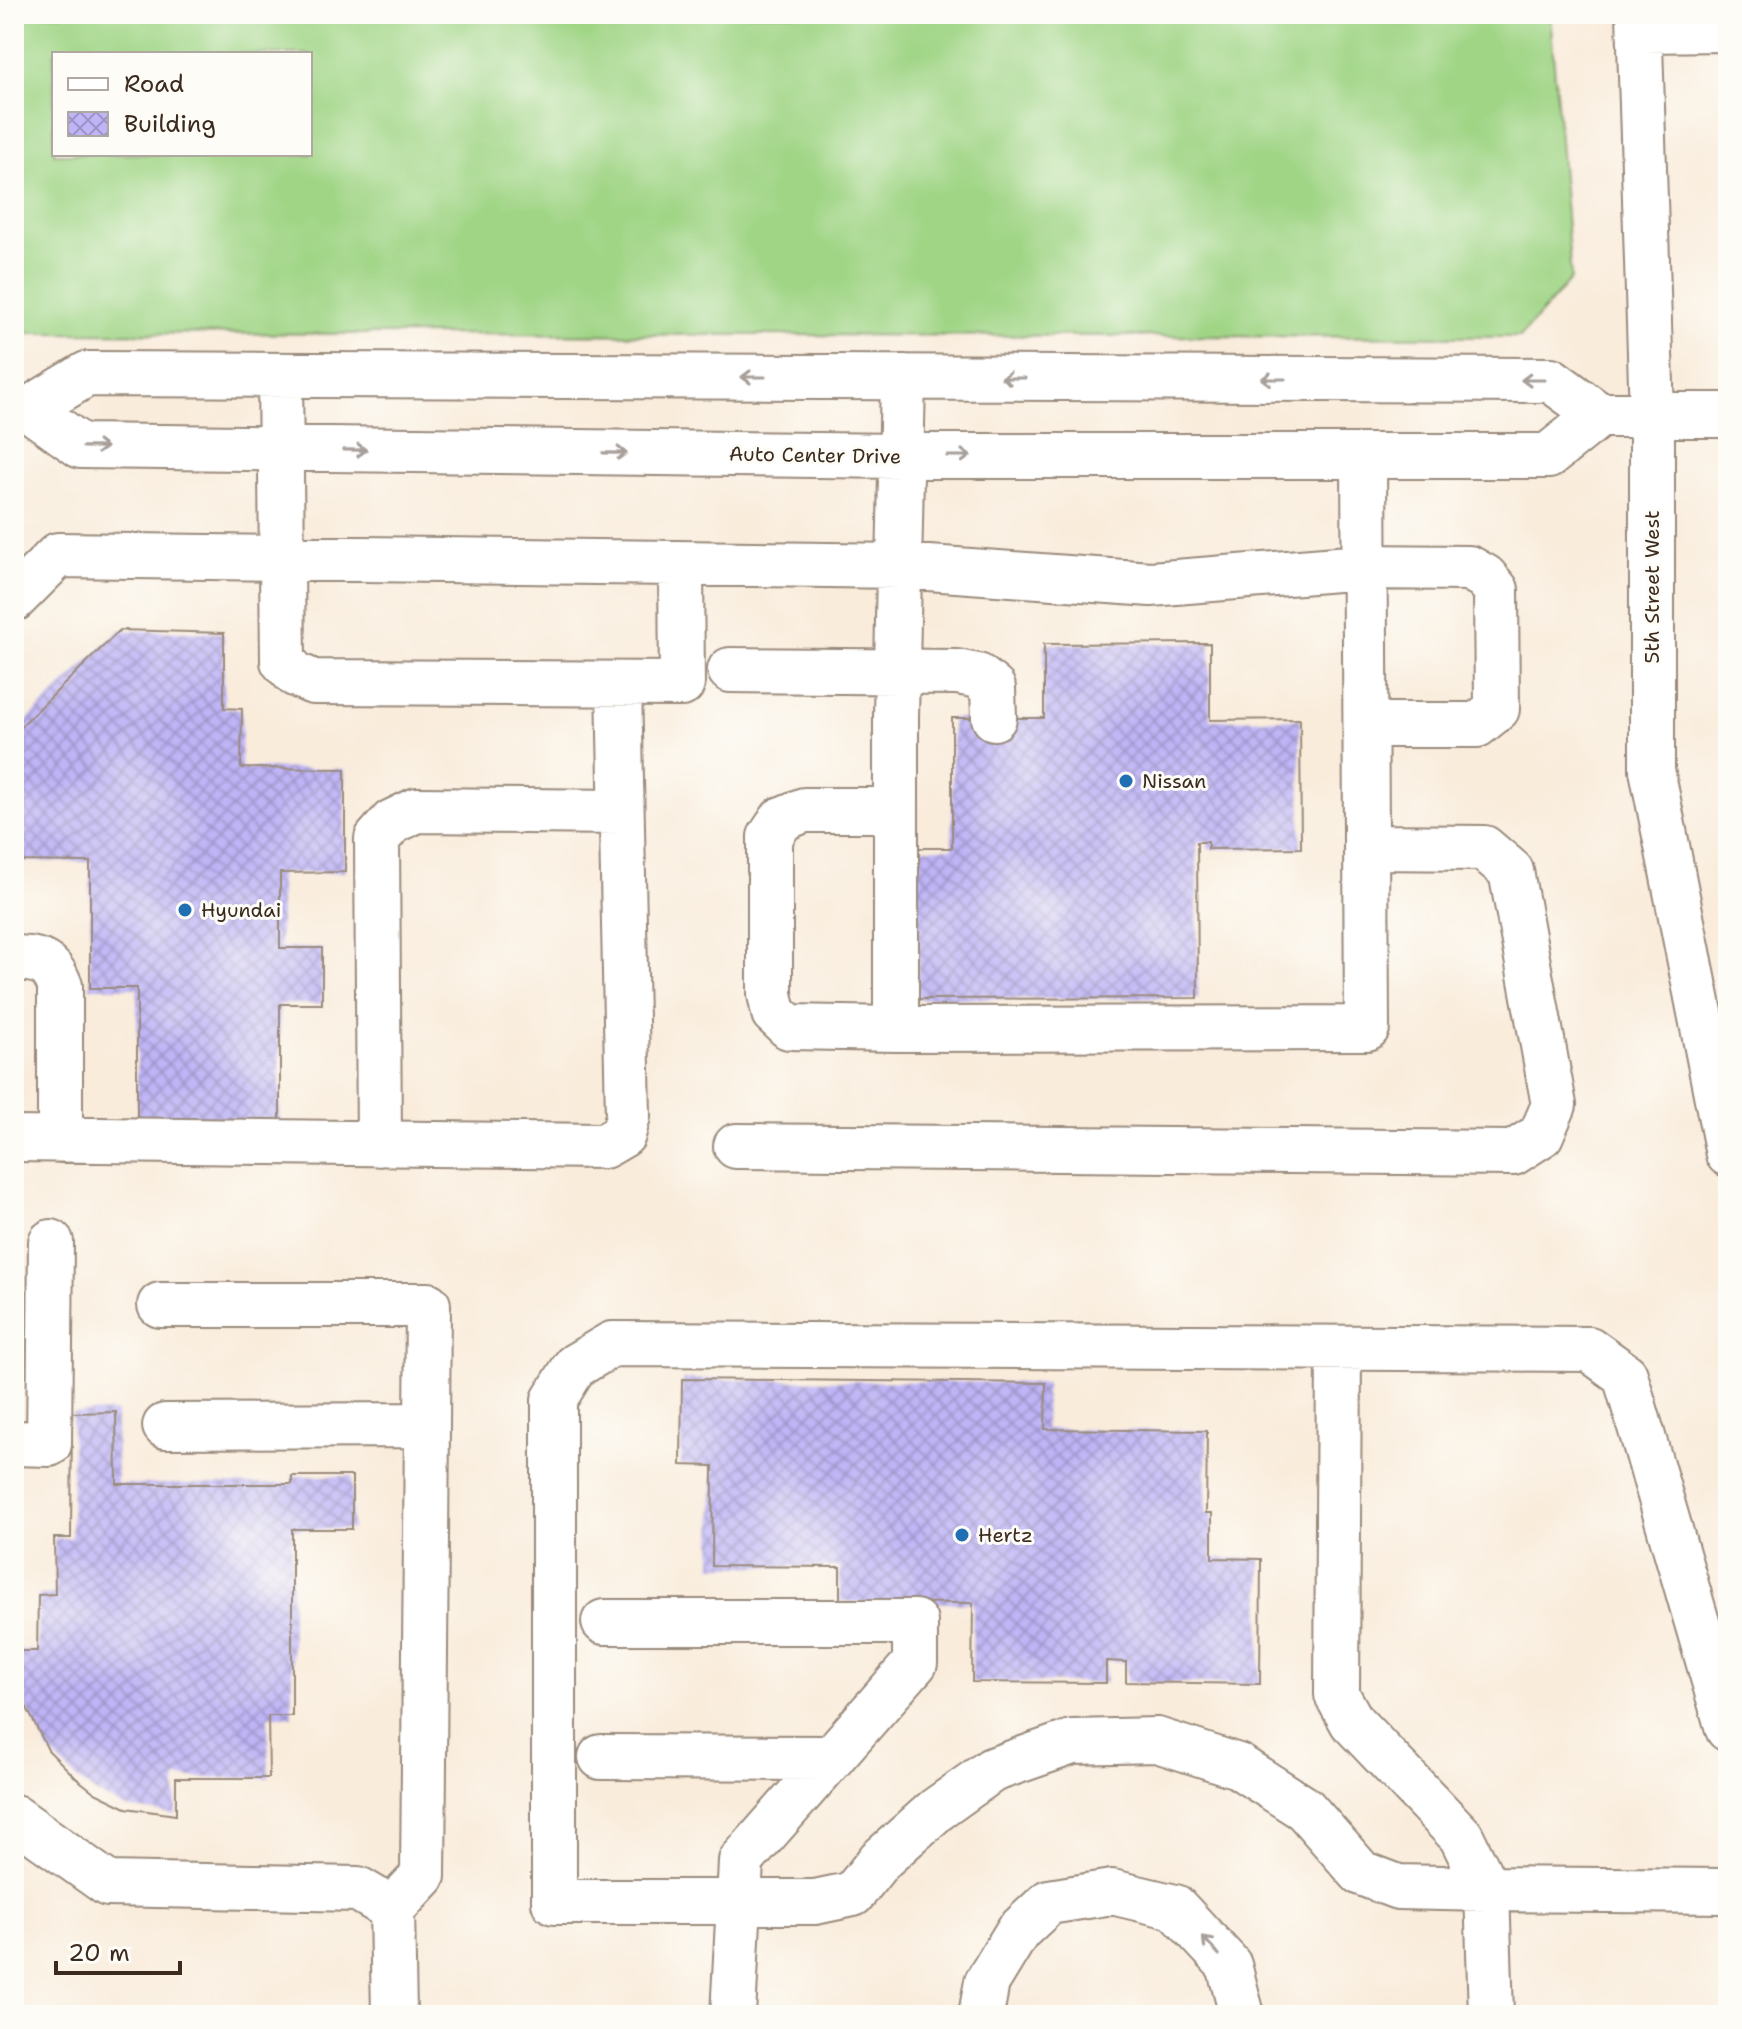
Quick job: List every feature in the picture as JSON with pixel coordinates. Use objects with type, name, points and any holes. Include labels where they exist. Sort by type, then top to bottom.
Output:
[{"type":"street","points":[[1640,22],[1728,29]]},
{"type":"street","name":"5th Street West","points":[[1640,22],[1652,415],[1652,770],[1728,1154]]},
{"type":"street","name":"Auto Center Drive","points":[[87,374],[903,377],[1551,380],[1599,415],[1548,456],[902,456],[81,446],[21,409],[87,374]]},
{"type":"street","points":[[280,375],[283,661],[295,674],[313,682],[682,684],[681,564]]},
{"type":"street","points":[[896,1029],[897,672],[903,377]]},
{"type":"street","points":[[1599,415],[1728,415]]},
{"type":"street","points":[[896,810],[804,810],[782,819],[770,837],[770,994],[774,1013],[789,1027],[1367,1028],[1368,847],[1362,567],[1364,456]]},
{"type":"street","points":[[14,599],[58,555],[901,566],[1151,584],[1362,567],[1469,568],[1485,577],[1496,590],[1497,709],[1477,725],[1366,725]]},
{"type":"street","points":[[730,670],[957,672],[978,676],[993,688],[994,718]]},
{"type":"street","points":[[14,1139],[604,1146],[623,1135],[628,1116],[619,684]]},
{"type":"street","points":[[379,1144],[377,839],[392,822],[417,810],[621,812]]},
{"type":"street","points":[[736,1146],[1513,1153],[1541,1135],[1554,1105],[1511,871],[1484,848],[1368,847]]},
{"type":"street","points":[[14,958],[40,959],[54,970],[60,986],[60,1140]]},
{"type":"street","points":[[14,1443],[49,1444],[51,1242]]},
{"type":"street","points":[[160,1305],[428,1305],[423,1876],[392,1909],[394,2015]]},
{"type":"street","points":[[1728,1729],[1625,1375],[1589,1349],[612,1344],[575,1366],[554,1400],[554,1902],[815,1902],[853,1894],[879,1861],[936,1810],[992,1770],[1072,1742],[1157,1740],[1238,1766],[1305,1809],[1361,1873],[1398,1887],[1728,1891]]},
{"type":"street","points":[[1339,1349],[1337,1695],[1352,1722],[1461,1836],[1487,1889],[1491,2015]]},
{"type":"street","points":[[165,1426],[427,1425]]},
{"type":"street","points":[[604,1622],[915,1622],[915,1663],[741,1861],[733,2015]]},
{"type":"street","points":[[601,1757],[832,1758]]},
{"type":"street","points":[[14,1817],[108,1884],[358,1889],[392,1909]]},
{"type":"street","points":[[981,2015],[987,1982],[1018,1931],[1049,1902],[1112,1892],[1175,1907],[1229,1965],[1242,2015]]},
{"type":"green space","points":[[14,14],[1550,14],[1571,279],[1520,337],[14,333]]},
{"type":"building","name":"Hyundai","points":[[120,630],[224,633],[224,708],[242,709],[241,768],[345,769],[345,872],[280,873],[280,948],[322,948],[322,1004],[280,1004],[280,1122],[137,1121],[137,988],[90,988],[90,862],[14,861],[14,733]]},
{"type":"building","name":"Nissan","points":[[1210,643],[1210,720],[1300,719],[1301,848],[1208,849],[1208,842],[1197,842],[1198,998],[918,999],[917,848],[952,848],[952,718],[1044,718],[1044,644]]},
{"type":"building","name":"Hertz","points":[[682,1379],[1046,1383],[1045,1429],[1207,1431],[1206,1513],[1212,1513],[1212,1558],[1261,1559],[1260,1684],[1126,1682],[1126,1662],[1106,1661],[1106,1683],[972,1682],[973,1603],[840,1602],[840,1567],[712,1566],[713,1466],[681,1465]]},
{"type":"building","points":[[116,1412],[117,1484],[292,1484],[292,1476],[352,1476],[352,1529],[292,1529],[292,1716],[268,1716],[269,1778],[176,1778],[176,1815],[126,1808],[95,1793],[76,1778],[48,1750],[25,1704],[21,1683],[18,1651],[37,1651],[38,1595],[55,1594],[54,1538],[71,1538],[72,1413]]},
{"type":"place","name":"Nissan","points":[[1126,781]]},
{"type":"place","name":"Hyundai","points":[[185,910]]},
{"type":"place","name":"Hertz","points":[[962,1535]]}]
